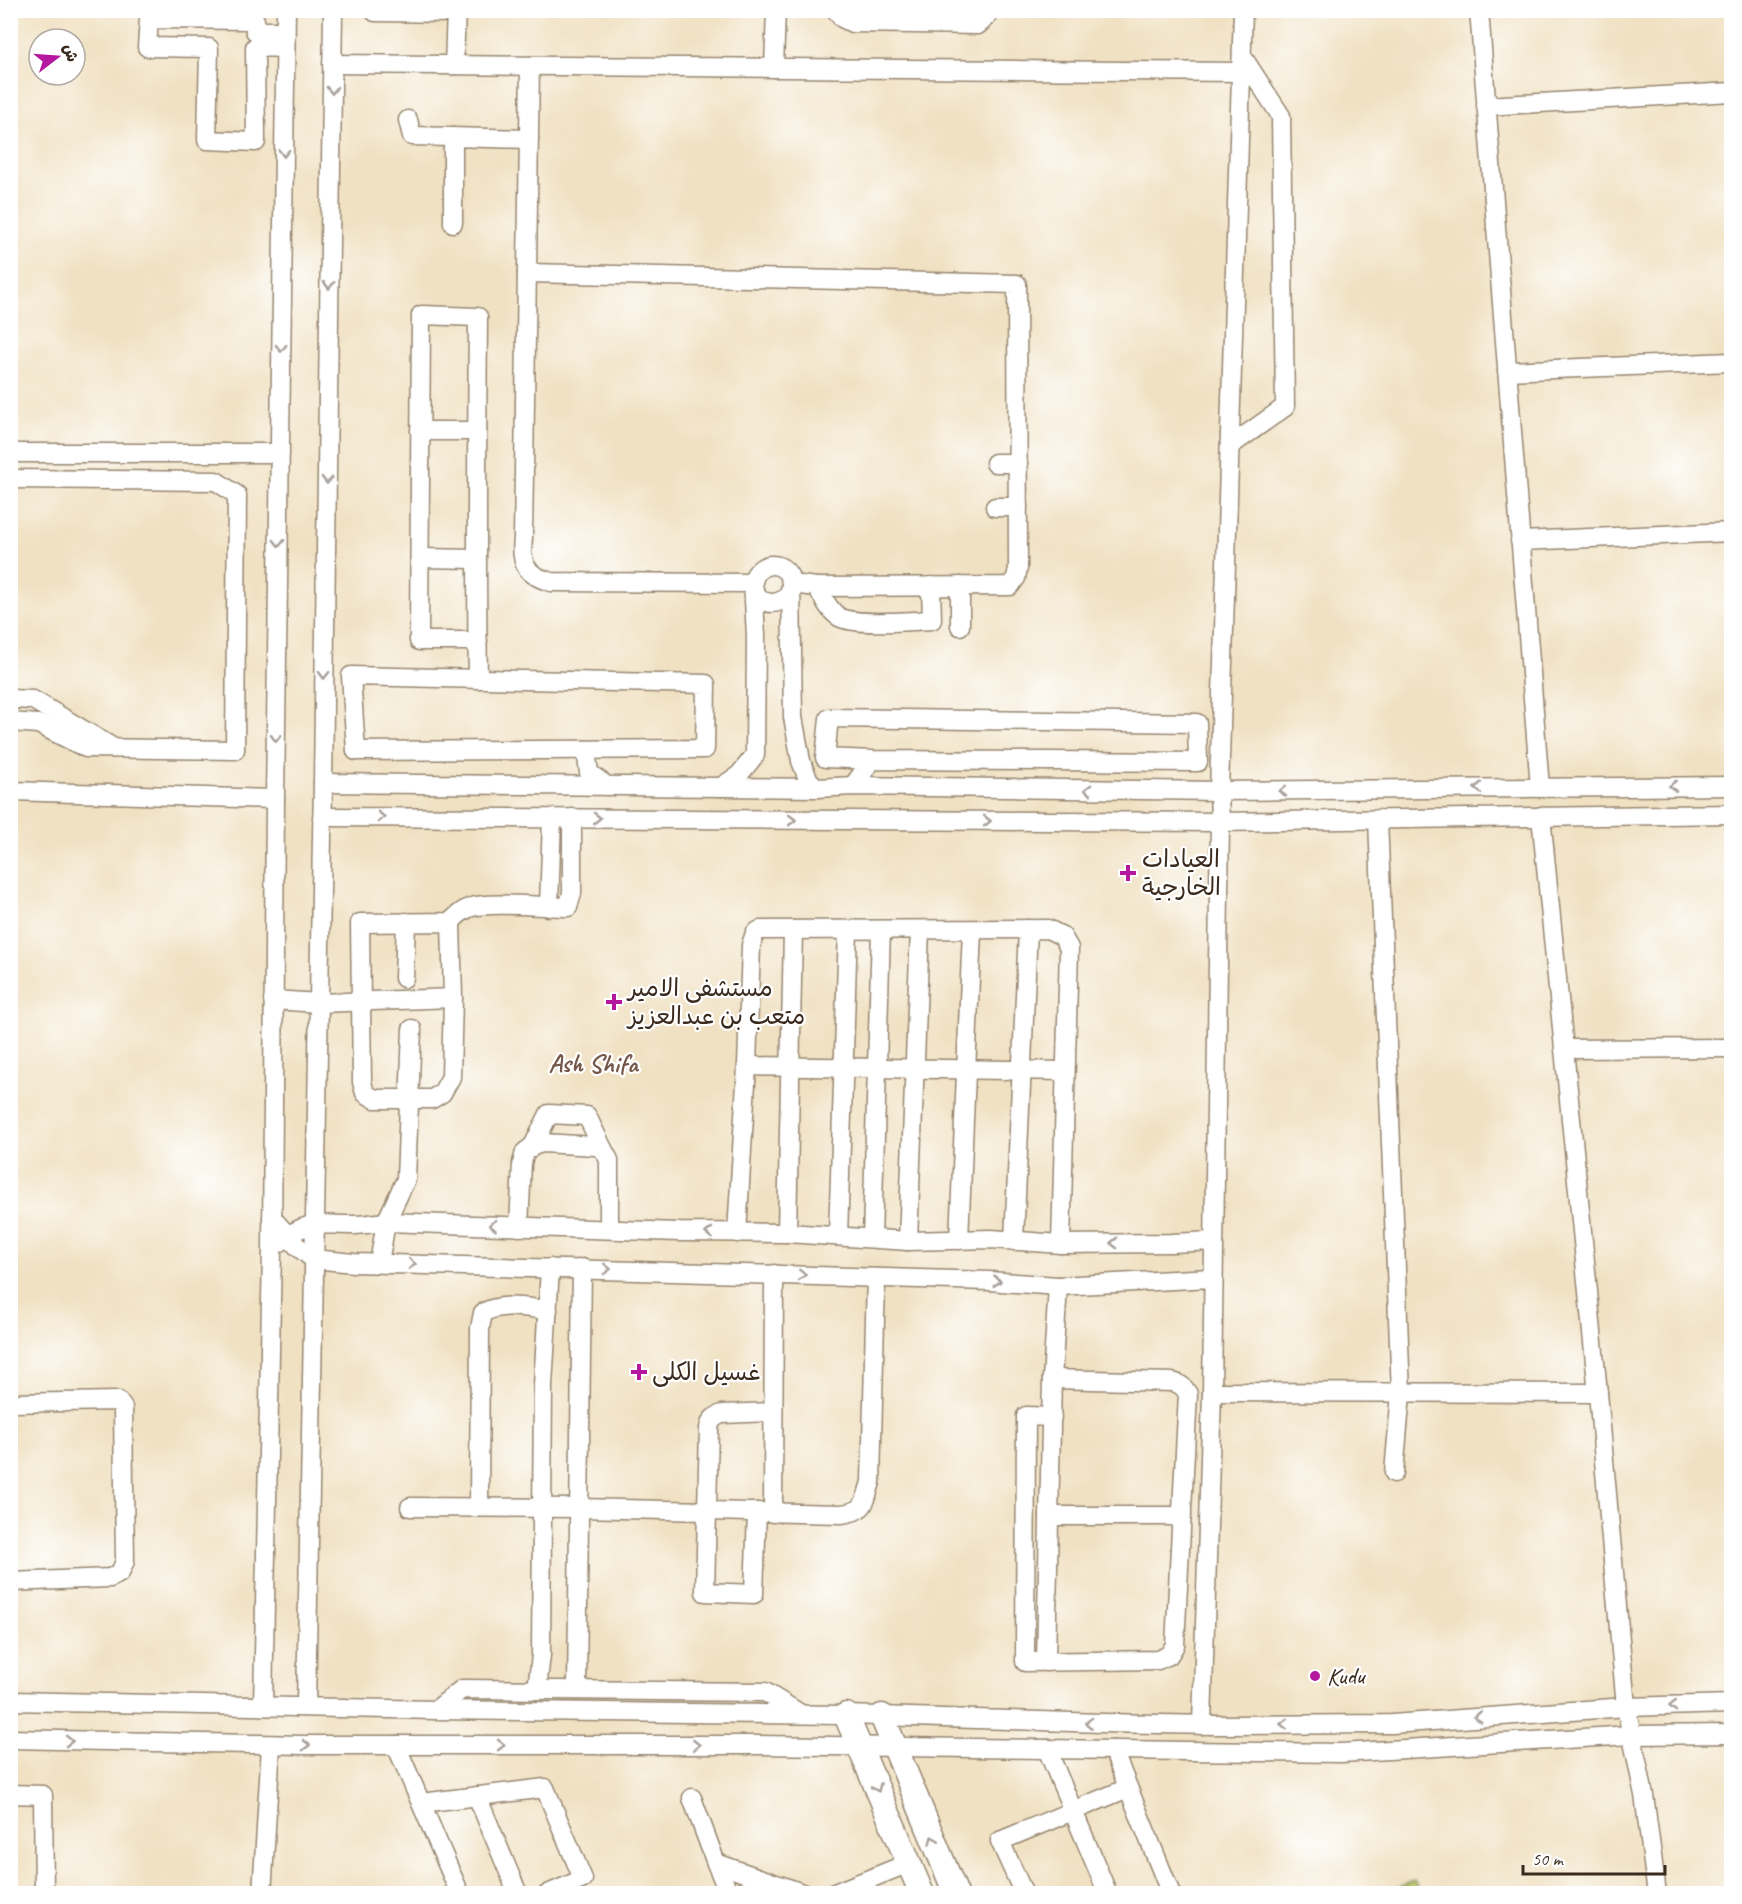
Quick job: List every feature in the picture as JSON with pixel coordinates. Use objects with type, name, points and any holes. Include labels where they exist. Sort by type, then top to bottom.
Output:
[{"type":"main road","points":[[846,1715],[922,1893]]},
{"type":"main road","points":[[882,1716],[893,1747],[956,1893]]},
{"type":"street","points":[[263,1705],[272,1250],[275,799],[286,10]]},
{"type":"street","points":[[306,1706],[323,783],[333,10]]},
{"type":"street","points":[[375,10],[375,12],[456,12],[453,65]]},
{"type":"street","points":[[774,68],[776,10]]},
{"type":"street","points":[[836,10],[842,18],[852,23],[978,25],[990,10]]},
{"type":"street","points":[[1214,1751],[1209,1725],[1219,791],[1244,10]]},
{"type":"street","points":[[1479,10],[1540,788]]},
{"type":"street","points":[[149,19],[255,20],[255,31],[285,39],[255,47],[255,142],[207,140],[209,48],[147,47],[149,19]]},
{"type":"street","points":[[332,64],[774,68],[1242,64]]},
{"type":"street","points":[[1230,446],[1285,407],[1281,116],[1242,64]]},
{"type":"street","points":[[530,66],[521,555],[528,570],[540,579],[551,582],[753,583]]},
{"type":"street","points":[[1486,106],[1731,92]]},
{"type":"street","points":[[408,120],[412,136],[528,139]]},
{"type":"street","points":[[453,137],[453,223]]},
{"type":"street","points":[[527,273],[1017,284],[1011,329],[1011,377],[1018,463],[1018,568],[1016,578],[1010,586],[817,587],[791,584]]},
{"type":"street","points":[[478,641],[419,640],[421,315],[478,317],[476,559],[478,641],[478,679]]},
{"type":"street","points":[[1507,370],[1731,362]]},
{"type":"street","points":[[420,431],[477,431]]},
{"type":"street","points":[[10,453],[280,453]]},
{"type":"street","points":[[995,463],[1018,463]]},
{"type":"street","points":[[10,479],[216,481],[237,495],[235,750],[86,748],[38,724],[10,722]]},
{"type":"street","points":[[995,507],[1018,507]]},
{"type":"street","points":[[1521,541],[1731,532]]},
{"type":"street","points":[[420,558],[476,559]]},
{"type":"street","points":[[721,787],[739,775],[755,755],[756,636],[753,583],[762,568],[774,565],[786,571],[791,584],[794,717],[801,761],[808,779],[817,788]]},
{"type":"street","points":[[753,583],[760,598],[770,603],[787,596],[791,584]]},
{"type":"street","points":[[817,587],[828,607],[840,617],[864,622],[932,621],[931,586]]},
{"type":"street","points":[[960,586],[960,626]]},
{"type":"street","points":[[351,676],[478,679],[706,684],[705,749],[356,751],[351,676]]},
{"type":"street","points":[[10,699],[33,700],[113,748]]},
{"type":"street","points":[[829,718],[1197,723],[1198,762],[872,760],[825,758],[829,718]]},
{"type":"street","points":[[586,750],[590,773],[607,786]]},
{"type":"street","points":[[853,786],[872,760]]},
{"type":"street","points":[[1143,762],[1161,791]]},
{"type":"street","points":[[323,783],[817,788],[853,786],[1161,791],[1731,786]]},
{"type":"street","points":[[451,922],[453,998],[451,1077],[442,1093],[432,1099],[375,1099],[365,1093],[362,1082],[360,923],[451,922],[471,907],[549,907],[563,818],[562,786]]},
{"type":"street","points":[[10,791],[275,799]]},
{"type":"street","points":[[322,817],[1220,822],[1731,814]]},
{"type":"street","points":[[1541,816],[1598,1393],[1626,1707],[1644,1795],[1657,1893]]},
{"type":"street","points":[[1378,819],[1401,1393],[1394,1473]]},
{"type":"street","points":[[404,978],[406,922]]},
{"type":"street","points":[[1014,1241],[1029,929]]},
{"type":"street","points":[[737,1233],[752,938],[755,933],[760,930],[1048,929],[1062,936],[1069,948],[1061,1244]]},
{"type":"street","points":[[787,1233],[793,930]]},
{"type":"street","points":[[838,1236],[848,930]]},
{"type":"street","points":[[872,1238],[880,930]]},
{"type":"street","points":[[908,1241],[920,930]]},
{"type":"street","points":[[959,1240],[972,930]]},
{"type":"street","points":[[273,1000],[319,1003],[453,998]]},
{"type":"street","points":[[379,1263],[386,1222],[406,1179],[412,1029]]},
{"type":"street","points":[[1564,1049],[1731,1048]]},
{"type":"street","points":[[747,1066],[1065,1071]]},
{"type":"street","points":[[533,1146],[549,1114],[587,1116],[609,1160],[609,1229]]},
{"type":"street","points":[[519,1227],[522,1163],[525,1152],[542,1143],[596,1146],[603,1149]]},
{"type":"street","points":[[272,1218],[287,1236],[313,1260],[990,1281],[1058,1286],[1212,1278]]},
{"type":"street","points":[[272,1250],[287,1236],[314,1223],[354,1225],[386,1222],[787,1233],[908,1241],[991,1239],[1061,1244],[1213,1241]]},
{"type":"street","points":[[537,1690],[541,1655],[543,1385],[549,1268]]},
{"type":"street","points":[[577,1690],[582,1268]]},
{"type":"street","points":[[773,1413],[722,1414],[711,1420],[705,1592],[754,1594],[765,1513],[773,1413],[774,1274]]},
{"type":"street","points":[[410,1508],[579,1508],[841,1514],[856,1512],[864,1504],[871,1482],[876,1278]]},
{"type":"street","points":[[1046,1662],[1052,1379],[1058,1286]]},
{"type":"street","points":[[480,1507],[480,1328],[483,1313],[490,1308],[501,1306],[548,1310]]},
{"type":"street","points":[[1052,1379],[1172,1382],[1179,1383],[1188,1394],[1175,1645],[1169,1655],[1158,1660],[1025,1662],[1026,1416],[1052,1417]]},
{"type":"street","points":[[1212,1392],[1598,1393]]},
{"type":"street","points":[[10,1403],[118,1401],[123,1408],[125,1561],[120,1573],[110,1578],[10,1582]]},
{"type":"street","points":[[1049,1516],[1182,1516]]},
{"type":"street","points":[[436,1710],[462,1689],[765,1692],[800,1714]]},
{"type":"street","points":[[10,1701],[436,1710],[800,1714],[1209,1725],[1392,1724],[1626,1707],[1731,1704]]},
{"type":"street","points":[[10,1739],[271,1745],[859,1746],[1341,1753],[1631,1735],[1731,1734]]},
{"type":"street","points":[[262,1893],[271,1745]]},
{"type":"street","points":[[396,1745],[460,1893]]},
{"type":"street","points":[[1047,1749],[1108,1893]]},
{"type":"street","points":[[1113,1750],[1171,1893]]},
{"type":"street","points":[[421,1803],[545,1788],[583,1879],[549,1893]]},
{"type":"street","points":[[1024,1893],[1000,1841],[1128,1788]]},
{"type":"street","points":[[10,1794],[43,1795],[44,1893]]},
{"type":"street","points":[[477,1796],[518,1893]]},
{"type":"street","points":[[692,1798],[729,1893]]},
{"type":"street","points":[[716,1863],[805,1893]]},
{"type":"street","points":[[834,1893],[909,1863]]},
{"type":"green space","points":[[1414,1881],[1420,1893],[1385,1893]]},
{"type":"place","name":"العيادات الخارجية","points":[[1128,873]]},
{"type":"place","name":"مستشفى الامير متعب بن عبدالعزيز","points":[[614,1002]]},
{"type":"place","name":"غسيل الكلى","points":[[639,1372]]},
{"type":"place","name":"Kudu","points":[[1315,1676]]},
{"type":"district","name":"Ash Shifa","points":[[593,1063]]}]
